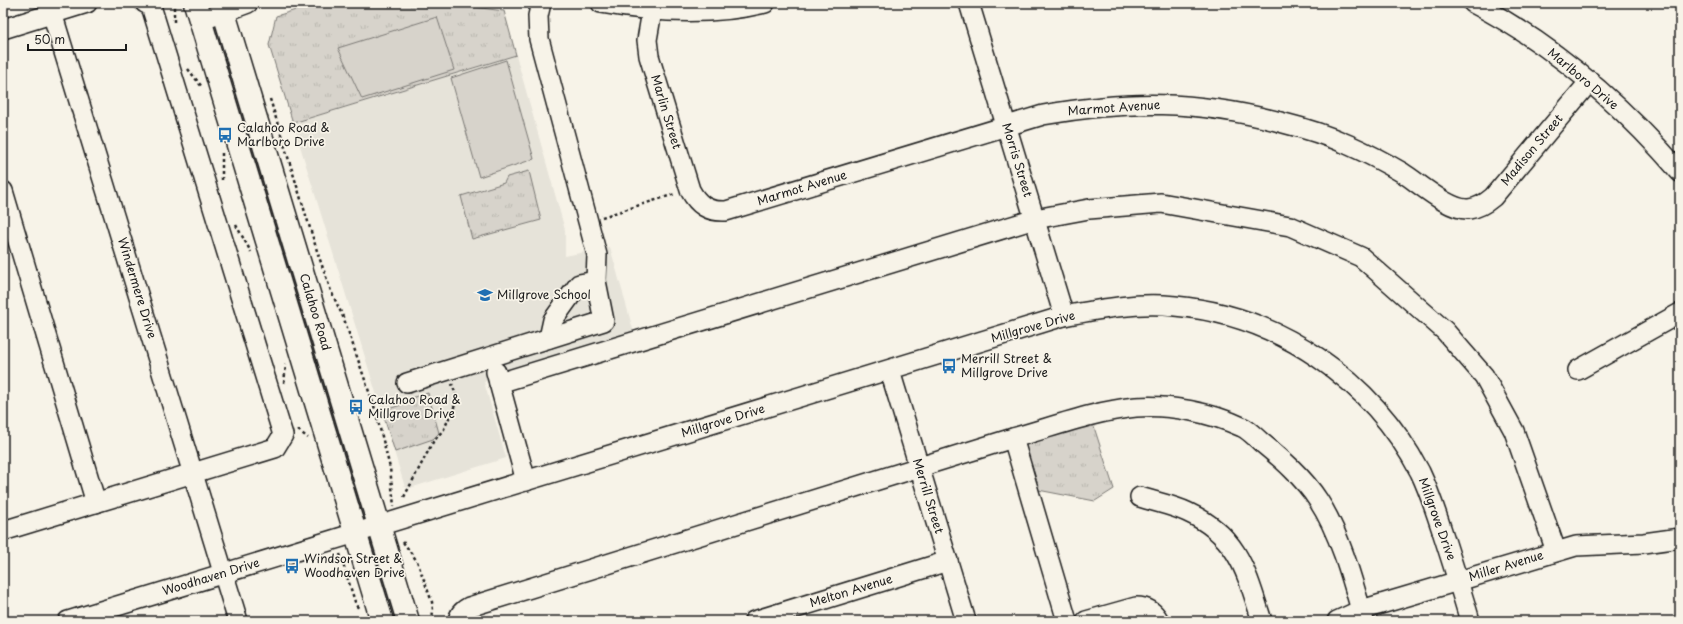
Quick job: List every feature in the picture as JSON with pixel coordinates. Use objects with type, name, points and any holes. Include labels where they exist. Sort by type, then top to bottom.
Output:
[{"type":"main road","name":"Calahoo Road","points":[[223,7],[408,621]]},
{"type":"main road","points":[[197,12],[354,533],[382,621]]},
{"type":"street","points":[[3,29],[51,8],[87,3]]},
{"type":"street","points":[[3,531],[275,448],[283,435],[151,6],[146,3]]},
{"type":"street","points":[[197,12],[248,3]]},
{"type":"street","points":[[407,383],[604,321],[596,281],[597,255],[590,224],[540,39],[538,16],[541,3]]},
{"type":"street","points":[[601,3],[652,11],[683,12],[716,10],[765,3]]},
{"type":"street","name":"Morris Street","points":[[969,3],[1064,316]]},
{"type":"street","name":"Marlboro Drive","points":[[1473,3],[1489,11],[1541,44],[1590,81],[1627,116],[1680,172]]},
{"type":"street","name":"Windermere Drive","points":[[51,8],[238,621]]},
{"type":"street","name":"Marlin Street","points":[[652,11],[647,40],[649,56],[690,190],[695,200],[705,207]]},
{"type":"street","name":"Madison Street","points":[[1469,209],[1483,205],[1493,197],[1590,81]]},
{"type":"street","name":"Marmot Avenue","points":[[705,207],[715,212],[726,211],[1043,115],[1086,108],[1135,104],[1176,104],[1219,108],[1307,129],[1349,145],[1402,173],[1447,202],[1457,207],[1469,209]]},
{"type":"street","points":[[3,192],[96,503]]},
{"type":"street","points":[[499,382],[1035,219],[1089,208],[1161,203],[1290,226],[1361,257],[1446,331],[1484,376],[1514,431],[1556,550]]},
{"type":"street","points":[[549,338],[552,320],[579,284],[596,281]]},
{"type":"street","name":"Millgrove Drive","points":[[379,526],[890,371],[1064,316],[1120,306],[1175,306],[1209,311],[1241,320],[1280,335],[1318,356],[1341,374],[1384,416],[1401,439],[1428,491],[1470,621]]},
{"type":"street","points":[[1578,370],[1680,313]]},
{"type":"street","points":[[491,357],[526,481]]},
{"type":"street","name":"Merrill Street","points":[[890,371],[966,621]]},
{"type":"street","points":[[458,621],[458,617],[463,610],[469,607],[1012,438],[1096,414],[1136,407],[1174,408],[1210,416],[1243,427],[1287,464],[1304,481],[1318,500],[1330,523],[1340,544],[1363,616]]},
{"type":"street","points":[[1012,438],[1067,621]]},
{"type":"street","points":[[1140,497],[1186,511],[1218,531],[1237,554],[1245,570],[1262,621]]},
{"type":"street","name":"Woodhaven Drive","points":[[68,621],[379,526]]},
{"type":"street","name":"Miller Avenue","points":[[1337,621],[1363,616],[1458,581],[1556,550],[1576,546],[1644,543],[1680,538]]},
{"type":"street","name":"Melton Avenue","points":[[754,621],[948,561]]},
{"type":"street","points":[[1086,621],[1136,607],[1143,607],[1150,609],[1156,614],[1159,621]]},
{"type":"path","points":[[174,3],[174,25]]},
{"type":"path","points":[[186,65],[204,90]]},
{"type":"path","points":[[269,96],[318,254],[331,291],[344,319],[375,409],[390,468],[392,500]]},
{"type":"path","points":[[221,146],[222,184]]},
{"type":"path","points":[[590,224],[601,218],[679,193]]},
{"type":"path","points":[[235,224],[253,256]]},
{"type":"path","points":[[284,389],[287,359]]},
{"type":"path","points":[[404,497],[433,442],[444,429],[456,403],[456,395],[448,370]]},
{"type":"path","points":[[295,425],[310,440]]},
{"type":"path","points":[[403,542],[414,555],[420,568],[434,610],[432,621]]},
{"type":"path","points":[[342,560],[356,605],[360,610]]},
{"type":"shaded area","name":"Millgrove School","points":[[516,55],[565,230],[565,256],[610,247],[634,333],[484,382],[506,458],[410,488],[405,487],[293,123]]},
{"type":"green space","points":[[319,3],[443,3],[504,11],[516,55],[293,123],[269,45],[276,16]]},
{"type":"green space","points":[[437,17],[454,70],[362,99],[338,48]]},
{"type":"green space","points":[[506,60],[534,159],[479,177],[451,78]]},
{"type":"green space","points":[[529,171],[541,220],[472,239],[461,196],[504,183],[507,177]]},
{"type":"green space","points":[[428,393],[439,433],[433,439],[395,452],[382,411],[401,405],[400,401]]},
{"type":"green space","points":[[1092,421],[1114,489],[1095,501],[1033,489],[1022,454],[1026,444]]},
{"type":"place","name":"Calahoo Road & Marlboro Drive","points":[[225,135]]},
{"type":"place","name":"Millgrove School","points":[[485,295]]},
{"type":"place","name":"Merrill Street & Millgrove Drive","points":[[949,366]]},
{"type":"place","name":"Calahoo Road & Millgrove Drive","points":[[356,407]]},
{"type":"place","name":"Windsor Street & Woodhaven Drive","points":[[292,566]]}]
